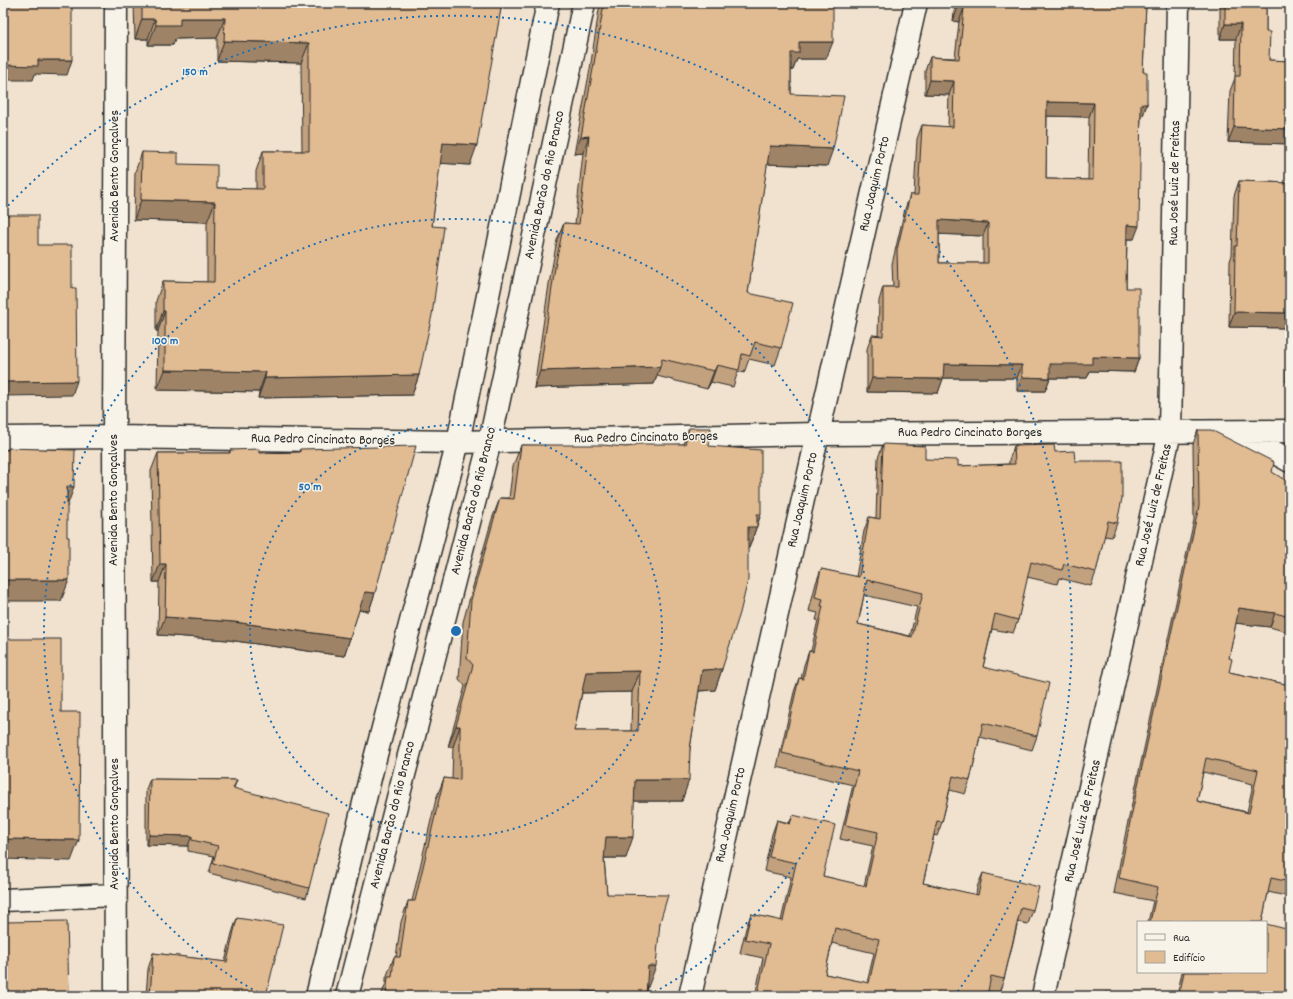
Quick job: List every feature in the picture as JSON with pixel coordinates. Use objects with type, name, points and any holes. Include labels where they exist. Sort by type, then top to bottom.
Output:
[{"type":"street","name":"Avenida Bento Gonçalves","points":[[116,3],[114,437],[116,996]]},
{"type":"street","points":[[317,996],[372,770],[458,442],[548,3]]},
{"type":"street","name":"Avenida Barão do Rio Branco","points":[[347,996],[490,441],[584,3]]},
{"type":"street","name":"Rua Joaquim Porto","points":[[690,996],[916,3]]},
{"type":"street","name":"Rua José Luiz de Freitas","points":[[1043,996],[1170,432],[1178,3]]},
{"type":"street","points":[[1235,431],[1290,461]]},
{"type":"street","name":"Rua Pedro Cincinato Borges","points":[[3,438],[114,437],[458,442],[818,434],[1290,431]]},
{"type":"street","points":[[3,900],[115,895]]},
{"type":"building","points":[[3,3],[72,3],[72,60],[38,60],[38,66],[3,65]]},
{"type":"building","points":[[142,3],[502,3],[477,145],[443,143],[432,226],[444,227],[432,315],[419,375],[265,378],[266,372],[165,370],[165,311],[163,311],[163,281],[214,282],[215,202],[141,200],[142,152],[178,153],[178,164],[217,165],[217,188],[263,189],[263,151],[309,151],[309,43],[224,41],[225,18],[180,18],[180,25],[156,25],[155,19],[142,19]]},
{"type":"building","points":[[604,3],[833,3],[833,42],[799,42],[799,53],[791,53],[791,94],[844,96],[833,149],[770,146],[748,293],[793,303],[781,348],[755,342],[750,356],[742,354],[739,370],[717,365],[714,371],[662,359],[660,367],[540,371],[555,267],[564,223],[579,224],[589,136],[581,137]]},
{"type":"building","points":[[959,3],[1146,3],[1143,72],[1147,72],[1147,104],[1141,104],[1139,226],[1127,225],[1126,288],[1139,288],[1139,358],[1092,357],[1092,364],[1050,364],[1050,378],[1022,377],[1022,365],[944,364],[943,379],[872,378],[872,335],[883,336],[883,287],[898,287],[897,250],[910,195],[918,195],[922,125],[953,127],[954,81],[930,80],[930,57],[959,59],[964,8],[958,7]],"holes":[[[1047,102],[1094,103],[1093,180],[1046,179]],[[939,220],[988,223],[988,263],[939,263]]]},
{"type":"building","points":[[1225,3],[1266,3],[1266,32],[1270,32],[1269,60],[1290,61],[1290,129],[1234,127],[1235,76],[1240,76],[1241,24],[1225,24]]},
{"type":"building","points":[[1239,181],[1290,183],[1290,313],[1234,312],[1235,246],[1237,246]]},
{"type":"building","points":[[3,215],[38,215],[38,245],[72,245],[72,288],[76,288],[77,381],[3,382]]},
{"type":"building","points":[[689,428],[711,428],[709,446],[761,450],[761,514],[757,514],[757,527],[748,527],[748,580],[740,613],[722,669],[702,670],[690,749],[689,780],[635,780],[633,837],[606,837],[604,860],[607,894],[668,895],[660,922],[656,966],[648,966],[646,995],[584,991],[583,996],[386,996],[388,977],[392,977],[394,957],[400,957],[408,901],[415,901],[444,778],[460,780],[460,726],[456,726],[473,665],[467,658],[471,600],[500,498],[514,499],[521,445],[602,445],[626,447],[637,444],[685,444]],"holes":[[[640,671],[638,731],[574,731],[586,672]]]},
{"type":"building","points":[[1198,430],[1211,430],[1274,462],[1272,472],[1290,483],[1290,617],[1275,613],[1239,608],[1229,658],[1232,659],[1229,672],[1290,685],[1290,882],[1271,878],[1262,921],[1150,921],[1158,887],[1119,878],[1199,506]],"holes":[[[1206,758],[1258,770],[1249,813],[1197,801]]]},
{"type":"building","points":[[883,444],[925,446],[925,459],[958,460],[958,466],[1015,464],[1014,446],[1054,445],[1055,452],[1074,451],[1075,461],[1122,461],[1122,498],[1117,523],[1108,521],[1096,572],[1064,564],[1062,570],[1031,562],[1018,620],[995,614],[983,667],[1049,683],[1037,736],[983,723],[970,780],[953,776],[942,822],[937,821],[923,883],[978,895],[983,873],[1039,887],[1033,910],[1021,907],[1004,979],[991,976],[987,996],[757,996],[769,944],[745,939],[751,914],[783,921],[796,863],[769,857],[777,820],[790,824],[793,815],[835,825],[823,876],[866,886],[878,832],[845,825],[858,771],[782,753],[799,678],[803,679],[809,651],[813,652],[823,606],[821,606],[823,599],[815,597],[821,569],[859,577],[869,517],[880,519]],"holes":[[[867,580],[923,593],[912,637],[858,624]],[[835,928],[879,939],[869,983],[825,974]]]},
{"type":"building","points":[[416,446],[375,593],[365,592],[350,638],[234,622],[165,617],[166,564],[160,564],[158,453],[230,453],[230,450],[259,449],[259,453],[300,452],[300,449]]},
{"type":"building","points":[[8,448],[75,450],[74,487],[67,486],[69,580],[3,580],[3,450],[8,450]]},
{"type":"building","points":[[3,639],[61,639],[61,712],[80,712],[79,840],[3,839]]},
{"type":"building","points":[[150,779],[237,780],[233,788],[328,813],[309,888],[213,863],[218,846],[192,840],[192,836],[149,835]]},
{"type":"building","points":[[237,918],[283,925],[266,996],[150,996],[153,953],[227,962]]},
{"type":"building","points":[[67,921],[69,996],[3,996],[3,922]]},
{"type":"building","points":[[1267,924],[1290,930],[1290,996],[1179,996],[1184,973],[1267,973]]},
{"type":"building","points":[[1106,992],[1124,996],[1106,996]]}]
